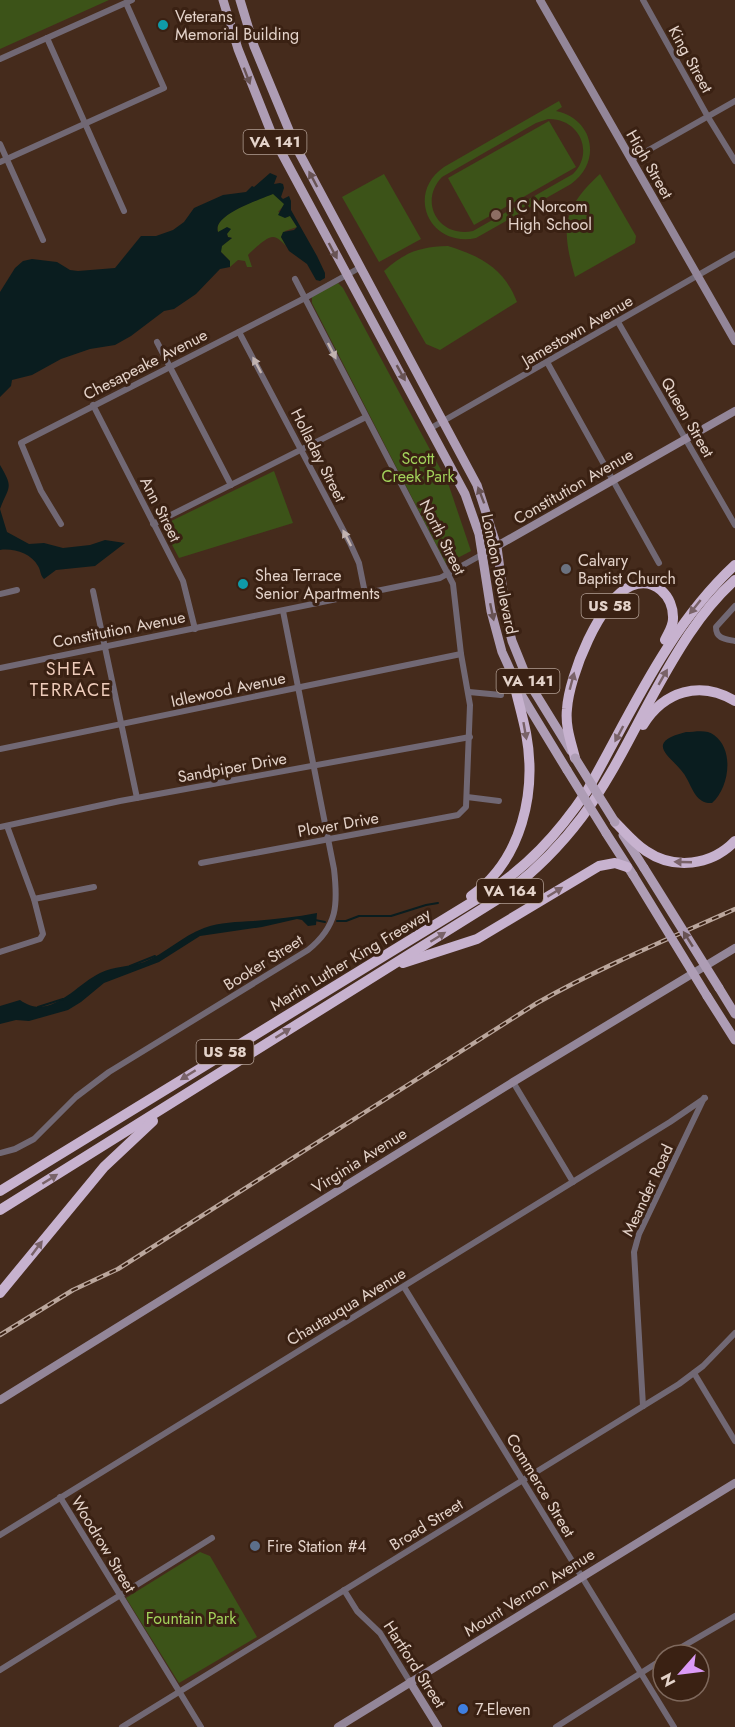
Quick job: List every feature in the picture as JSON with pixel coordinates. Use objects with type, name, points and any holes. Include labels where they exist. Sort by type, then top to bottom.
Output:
[{"type":"highway","points":[[647,683],[688,615],[735,565]]},
{"type":"highway","name":"VA 164","points":[[614,764],[680,650],[715,601],[735,580]]},
{"type":"highway","name":"US 58","points":[[575,758],[566,724],[566,709],[577,663],[598,623],[614,600],[621,592],[637,584],[651,585],[663,591],[672,605],[673,613],[671,628],[647,683]]},
{"type":"highway","points":[[417,935],[490,880],[515,843],[522,826],[528,789],[529,753],[512,674]]},
{"type":"highway","name":"Martin Luther King Freeway","points":[[0,1190],[503,883],[551,840],[587,791],[647,683]]},
{"type":"highway","points":[[614,764],[658,706],[676,694],[707,690],[735,701]]},
{"type":"highway","name":"Martin Luther King Freeway","points":[[0,1210],[498,899],[536,870],[584,816],[614,764]]},
{"type":"highway","points":[[615,822],[646,851],[671,862],[704,861],[735,842]]},
{"type":"highway","name":"US 58","points":[[370,979],[401,964],[477,939],[599,866],[615,863],[630,871]]},
{"type":"highway","points":[[0,1293],[104,1167],[180,1097]]},
{"type":"main road","name":"London Boulevard","points":[[223,0],[237,50],[264,117],[289,169],[465,494],[483,554],[491,611],[502,652],[512,674],[534,717],[735,1040]]},
{"type":"main road","name":"London Boulevard","points":[[240,0],[254,46],[301,158],[477,485],[497,546],[507,621],[522,667],[536,695],[735,1014]]},
{"type":"street","name":"High Street","points":[[540,0],[735,341]]},
{"type":"street","name":"King Street","points":[[643,0],[735,161]]},
{"type":"street","points":[[0,59],[129,1],[164,88],[3,160]]},
{"type":"street","points":[[47,38],[124,212]]},
{"type":"street","points":[[631,160],[735,101]]},
{"type":"street","points":[[0,144],[3,160],[43,240]]},
{"type":"street","name":"Jamestown Avenue","points":[[431,428],[735,254]]},
{"type":"street","name":"Chesapeake Avenue","points":[[60,525],[41,491],[21,443],[361,267]]},
{"type":"street","name":"North Street","points":[[295,279],[448,574],[454,591],[461,654],[469,692],[470,737],[467,797]]},
{"type":"street","name":"Queen Street","points":[[618,322],[735,525]]},
{"type":"street","name":"Holladay Street","points":[[239,332],[359,563],[365,593]]},
{"type":"street","points":[[157,342],[231,485]]},
{"type":"street","points":[[547,362],[659,563]]},
{"type":"street","name":"Ann Street","points":[[93,405],[187,591],[195,629]]},
{"type":"street","name":"Constitution Avenue","points":[[0,668],[440,578],[735,411]]},
{"type":"street","points":[[153,524],[366,417]]},
{"type":"street","points":[[0,594],[17,590]]},
{"type":"street","points":[[93,591],[137,798]]},
{"type":"street","points":[[735,606],[716,627],[720,638],[735,641]]},
{"type":"street","name":"Booker Street","points":[[0,1153],[15,1149],[34,1138],[76,1097],[109,1072],[317,943],[330,925],[337,904],[334,869],[283,610]]},
{"type":"street","name":"Idlewood Avenue","points":[[0,749],[461,654]]},
{"type":"street","points":[[469,692],[501,695]]},
{"type":"street","name":"Sandpiper Drive","points":[[3,826],[137,798],[470,737]]},
{"type":"street","points":[[467,797],[498,801]]},
{"type":"street","name":"Plover Drive","points":[[201,863],[458,815],[466,809],[467,797]]},
{"type":"street","points":[[0,952],[42,937],[34,899],[3,826]]},
{"type":"street","points":[[34,899],[94,887]]},
{"type":"street","name":"Virginia Avenue","points":[[0,1400],[513,1082],[735,948]]},
{"type":"street","points":[[513,1082],[573,1182]]},
{"type":"street","name":"Chautauqua Avenue","points":[[0,1534],[404,1287],[705,1098]]},
{"type":"street","name":"Meander Road","points":[[643,1406],[634,1252],[639,1234],[705,1098]]},
{"type":"street","name":"Commerce Street","points":[[404,1287],[674,1727]]},
{"type":"street","name":"Broad Street","points":[[122,1727],[643,1406],[703,1366],[735,1333]]},
{"type":"street","points":[[694,1373],[735,1441]]},
{"type":"street","name":"Mount Vernon Avenue","points":[[338,1727],[735,1483]]},
{"type":"street","name":"Woodrow Street","points":[[60,1497],[201,1727]]},
{"type":"street","points":[[0,1670],[212,1538]]},
{"type":"street","name":"Hartford Street","points":[[344,1590],[357,1611],[380,1634],[438,1727]]},
{"type":"street","points":[[689,1643],[735,1616]]},
{"type":"street","points":[[556,1727],[651,1666]]},
{"type":"green space","points":[[0,0],[109,0],[0,49]]},
{"type":"green space","points":[[559,101],[562,107],[556,111],[579,123],[586,132],[589,142],[590,153],[587,164],[581,175],[571,184],[476,238],[460,239],[446,235],[435,227],[428,216],[425,204],[426,191],[432,178],[444,167]],"holes":[[[548,119],[559,120],[575,130],[583,147],[580,165],[573,174],[473,231],[461,232],[442,224],[432,207],[435,187],[442,177],[536,123]]]},
{"type":"green space","points":[[549,121],[576,167],[474,225],[448,178]]},
{"type":"green space","points":[[384,174],[421,239],[379,262],[342,197]]},
{"type":"green space","points":[[600,174],[636,236],[635,243],[575,277],[568,245],[568,220],[578,198]]},
{"type":"green space","points":[[273,193],[285,204],[278,212],[290,216],[297,227],[285,231],[281,237],[286,246],[277,238],[270,238],[248,255],[252,267],[247,267],[245,261],[238,260],[230,267],[230,261],[221,252],[221,246],[232,238],[218,232],[218,225],[229,214]]},
{"type":"green space","points":[[448,246],[490,265],[505,280],[517,302],[440,350],[426,344],[384,271],[399,259],[413,252]]},
{"type":"green space","name":"Scott Creek Park","points":[[338,283],[343,288],[448,483],[471,551],[446,564],[312,303],[312,296]]},
{"type":"green space","points":[[274,471],[293,523],[179,558],[163,528],[167,523]]},
{"type":"green space","name":"Fountain Park","points":[[200,1552],[210,1556],[257,1637],[179,1683],[126,1598]]},
{"type":"shaded area","points":[[270,173],[277,176],[274,184],[283,184],[281,197],[283,199],[289,196],[291,210],[317,256],[325,278],[320,281],[316,280],[307,264],[289,251],[281,237],[283,232],[294,230],[297,227],[290,216],[285,218],[278,215],[284,204],[273,194],[238,209],[222,220],[218,226],[218,232],[227,227],[231,229],[227,234],[232,238],[222,246],[221,252],[230,261],[230,267],[220,269],[196,294],[174,309],[164,311],[115,345],[90,349],[61,359],[32,375],[12,380],[11,386],[0,397],[0,292],[15,268],[23,261],[32,259],[57,262],[70,270],[78,271],[115,268],[141,236],[156,236],[173,230],[184,222],[194,208],[223,195],[246,192]]},
{"type":"shaded area","points":[[0,465],[9,487],[0,509]]},
{"type":"shaded area","points":[[0,509],[7,532],[29,544],[44,543],[63,548],[90,545],[105,540],[125,543],[95,566],[56,570],[44,579],[35,561],[31,558],[16,551],[0,550]]},
{"type":"shaded area","points":[[686,732],[711,733],[721,742],[725,750],[726,779],[712,803],[707,803],[696,796],[663,747],[665,742],[672,737]]},
{"type":"shaded area","points":[[317,913],[316,925],[308,926],[302,920],[297,919],[262,927],[200,936],[159,962],[104,983],[68,1010],[29,1021],[16,1020],[0,1024],[0,1006],[20,1000],[31,1006],[42,1007],[52,1004],[100,973],[144,962],[204,928],[222,923],[278,919]]},
{"type":"waterway","points":[[337,921],[346,921],[359,916],[391,916],[438,903]]},
{"type":"waterway","points":[[315,920],[325,922]]},
{"type":"waterway","points":[[130,966],[155,956]]},
{"type":"waterway","points":[[38,1007],[63,999]]},
{"type":"railway","points":[[0,1335],[73,1290],[118,1269],[537,1003],[610,965],[735,909]]},
{"type":"place","name":"Veterans Memorial Building","points":[[163,25]]},
{"type":"place","name":"I C Norcom High School","points":[[496,215]]},
{"type":"place","name":"Calvary Baptist Church","points":[[566,569]]},
{"type":"place","name":"Shea Terrace Senior Apartments","points":[[243,584]]},
{"type":"place","name":"Fire Station #4","points":[[255,1546]]},
{"type":"place","name":"7-Eleven","points":[[463,1709]]},
{"type":"district","name":"SHEA TERRACE","points":[[71,679]]}]
